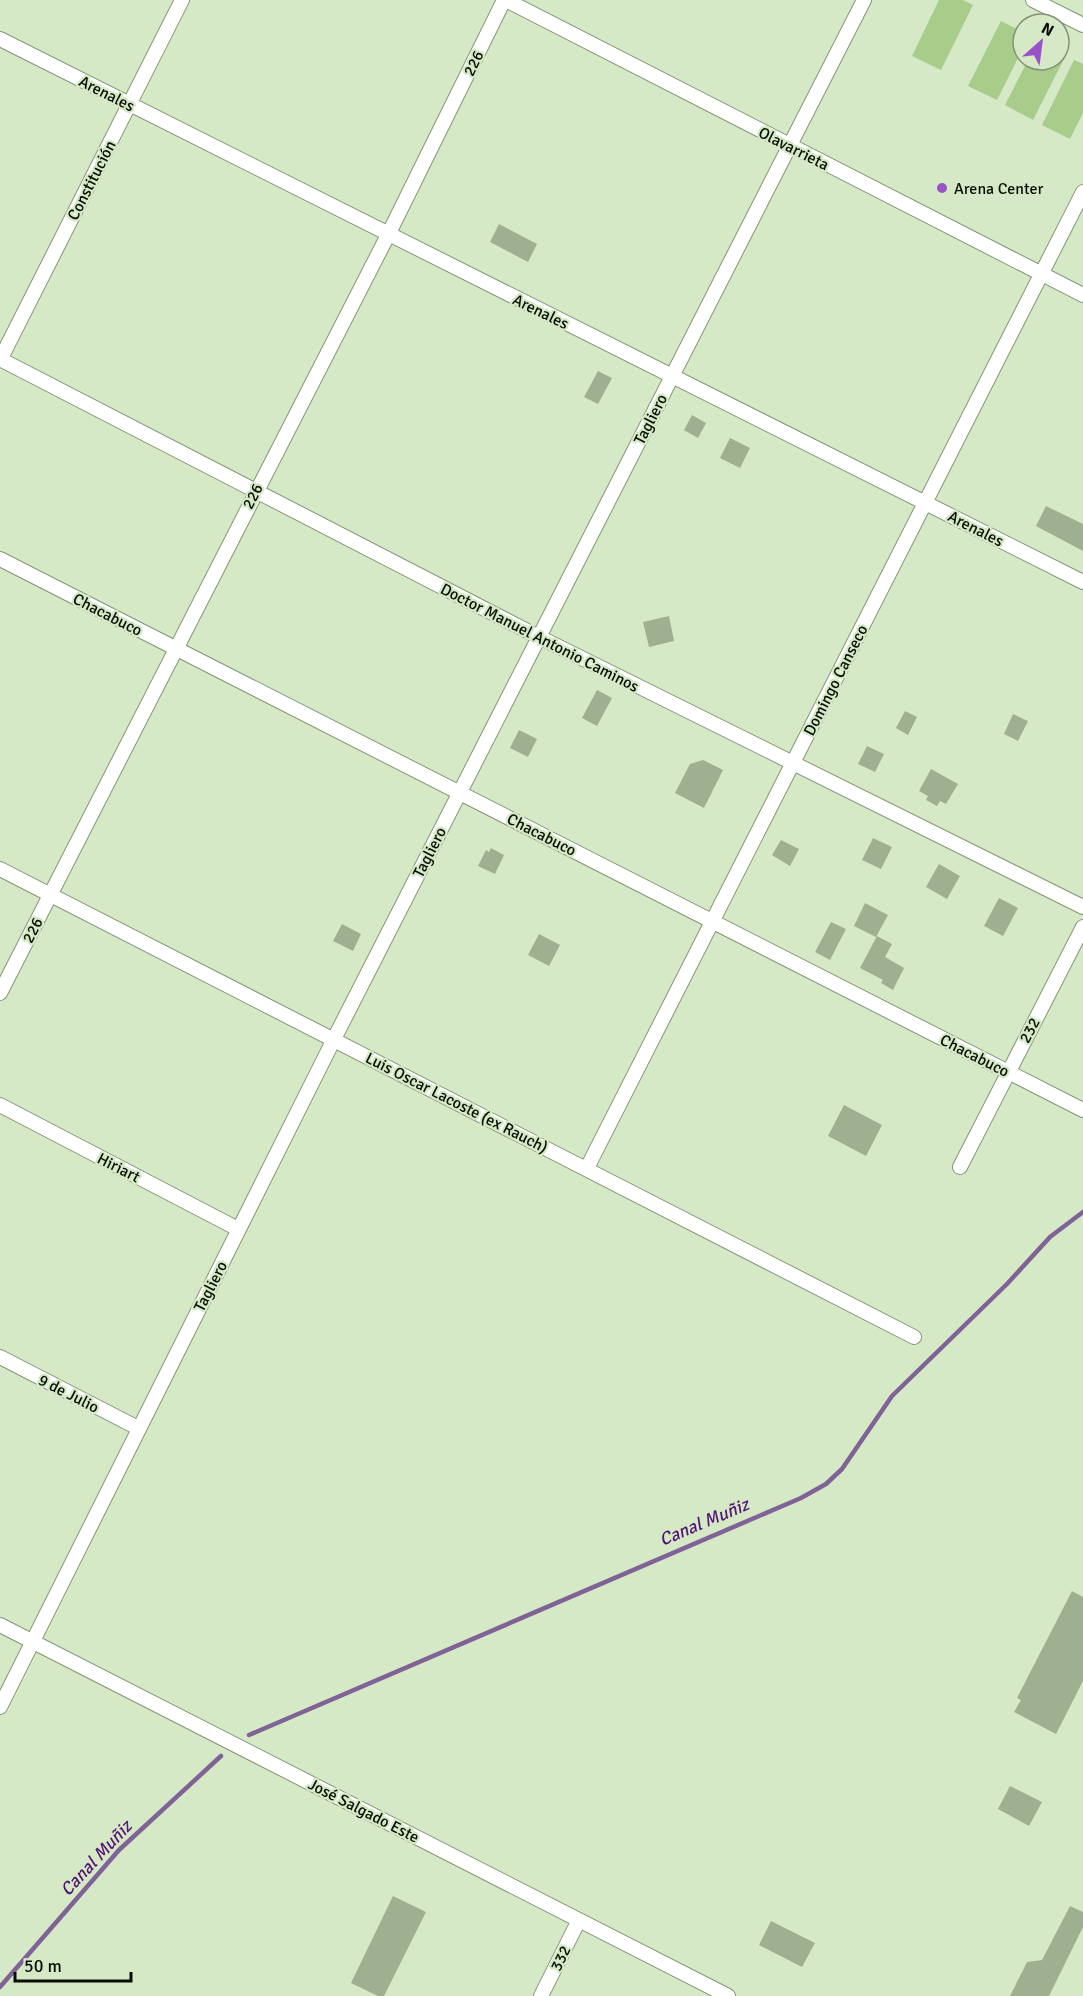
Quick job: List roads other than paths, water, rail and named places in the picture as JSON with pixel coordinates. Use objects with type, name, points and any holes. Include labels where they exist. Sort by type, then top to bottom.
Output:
[{"type":"street","name":"Constitución","points":[[0,359],[182,0]]},
{"type":"street","name":"Olavarrieta","points":[[505,0],[1083,295]]},
{"type":"street","name":"226","points":[[0,993],[388,235],[505,0]]},
{"type":"street","name":"Tagliero","points":[[0,1707],[334,1039],[864,0]]},
{"type":"street","points":[[1033,0],[1083,25]]},
{"type":"street","name":"Arenales","points":[[0,39],[1083,582]]},
{"type":"street","name":"Domingo Canseco","points":[[587,1168],[1083,192]]},
{"type":"street","name":"Doctor Manuel Antonio Caminos","points":[[0,359],[539,637],[1083,907]]},
{"type":"street","name":"Chacabuco","points":[[0,559],[1083,1110]]},
{"type":"street","name":"Luis Oscar Lacoste (ex Rauch)","points":[[0,869],[914,1337]]},
{"type":"street","name":"232","points":[[960,1167],[1083,927]]},
{"type":"street","name":"Hiriart","points":[[0,1106],[238,1230]]},
{"type":"street","name":"9 de Julio","points":[[0,1357],[138,1428]]},
{"type":"street","name":"José Salgado Este","points":[[0,1625],[728,1996]]},
{"type":"street","name":"332","points":[[541,1996],[579,1920]]},
{"type":"waterway","name":"Canal Muñiz","points":[[249,1735],[801,1498],[826,1484],[842,1469],[892,1396],[1007,1284],[1050,1237],[1083,1212]]},
{"type":"waterway","name":"Canal Muñiz","points":[[0,1987],[119,1850],[221,1756]]},
{"type":"place","name":"Arena Center","points":[[942,188]]}]
